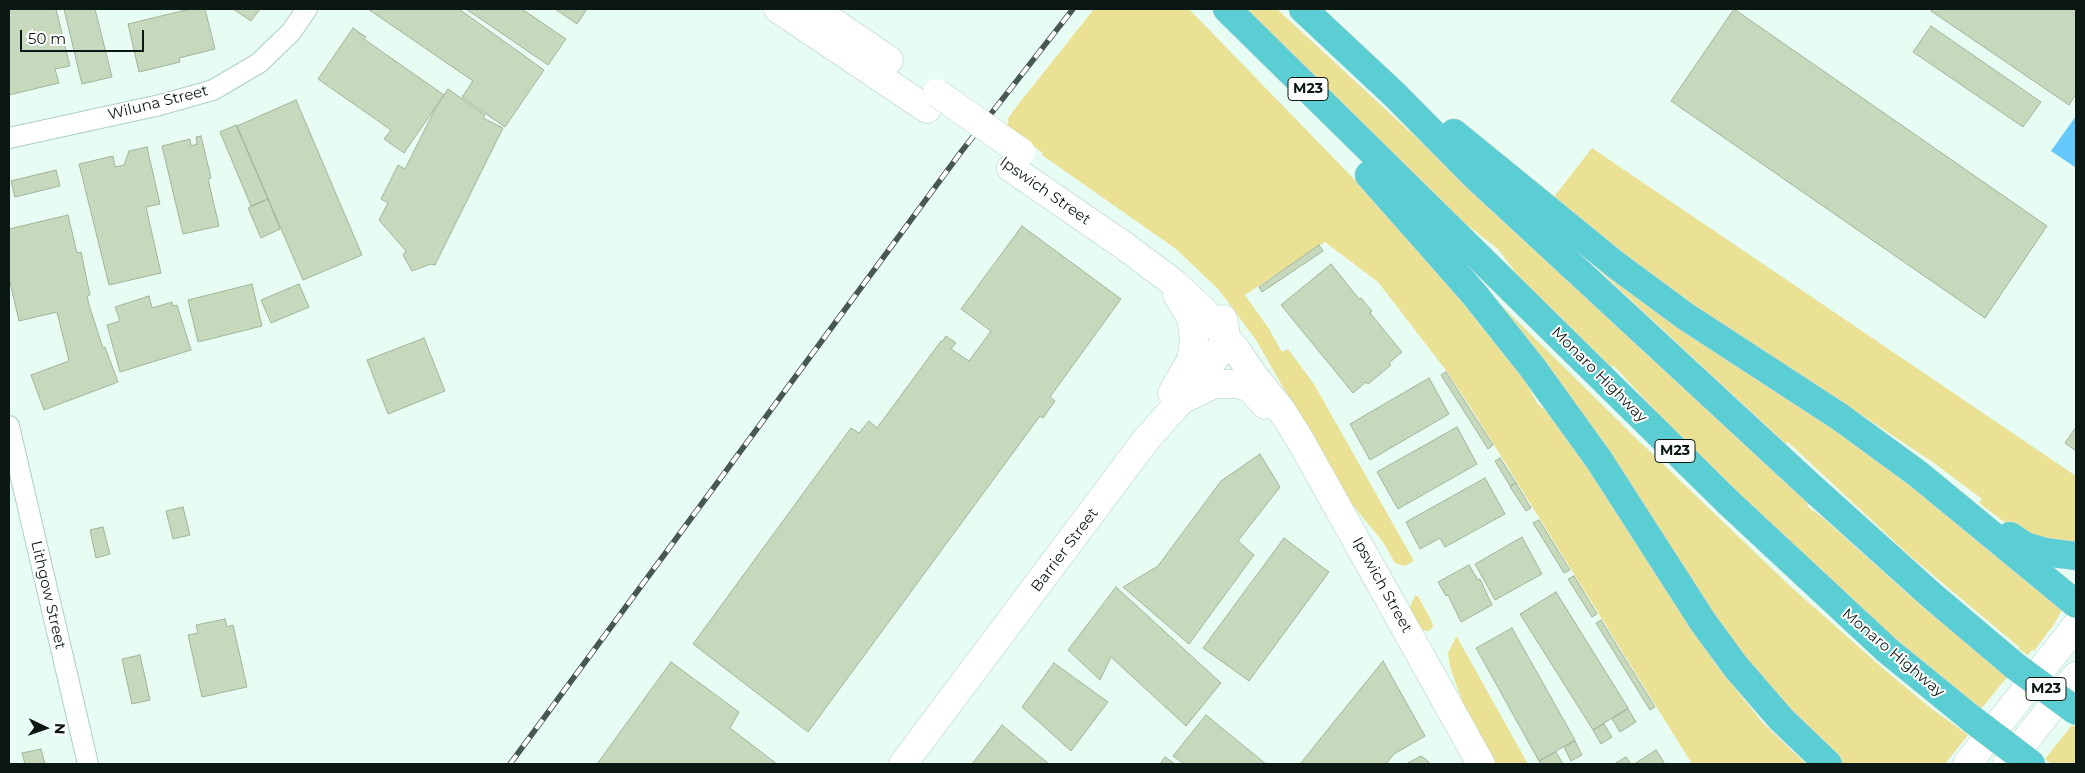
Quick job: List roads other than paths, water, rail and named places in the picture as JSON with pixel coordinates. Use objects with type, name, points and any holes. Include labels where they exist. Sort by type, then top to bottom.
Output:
[{"type":"highway","points":[[1207,9],[1372,178],[1426,237],[1480,301],[1519,350],[1583,437],[1629,504],[1708,628],[1736,667],[1781,720],[1828,764]]},
{"type":"highway","name":"Monaro Highway","points":[[1227,9],[1729,504],[1887,650],[1973,720],[2031,764]]},
{"type":"highway","name":"M23","points":[[1303,9],[1395,95],[1474,175],[1803,479],[1931,595],[2015,666],[2076,711]]},
{"type":"highway","points":[[1395,95],[1415,102],[1616,265],[1685,316],[1840,417],[1952,500],[2076,604]]},
{"type":"highway","points":[[1952,500],[2025,546],[2050,553],[2076,556]]},
{"type":"main road","name":"Ipswich Street","points":[[778,9],[932,101]]},
{"type":"main road","name":"Ipswich Street","points":[[814,9],[932,101],[1016,160],[1189,296],[1225,335],[1280,408],[1299,438],[1481,764]]},
{"type":"main road","name":"Ipswich Street","points":[[1016,160],[1157,247],[1190,274],[1212,296],[1253,351],[1268,378],[1280,408]]},
{"type":"main road","points":[[1145,441],[1191,360],[1194,339],[1191,318],[1181,300],[1146,262]]},
{"type":"main road","points":[[1212,296],[1224,321],[1225,335]]},
{"type":"main road","name":"Barrier Street","points":[[903,764],[1145,441],[1182,401],[1213,362],[1225,335]]},
{"type":"main road","points":[[1182,401],[1199,390],[1215,384],[1230,383],[1244,385],[1257,394],[1268,410],[1299,438]]},
{"type":"main road","points":[[1967,764],[2076,626]]},
{"type":"main road","points":[[2007,764],[2076,676]]},
{"type":"street","name":"Wiluna Street","points":[[9,138],[160,105],[213,90],[258,64],[291,32],[307,9]]},
{"type":"street","name":"Lithgow Street","points":[[9,426],[88,764]]},
{"type":"water","points":[[2076,116],[2076,165],[2075,167],[2051,151]]},
{"type":"railway","points":[[510,764],[961,152],[1073,9]]}]
